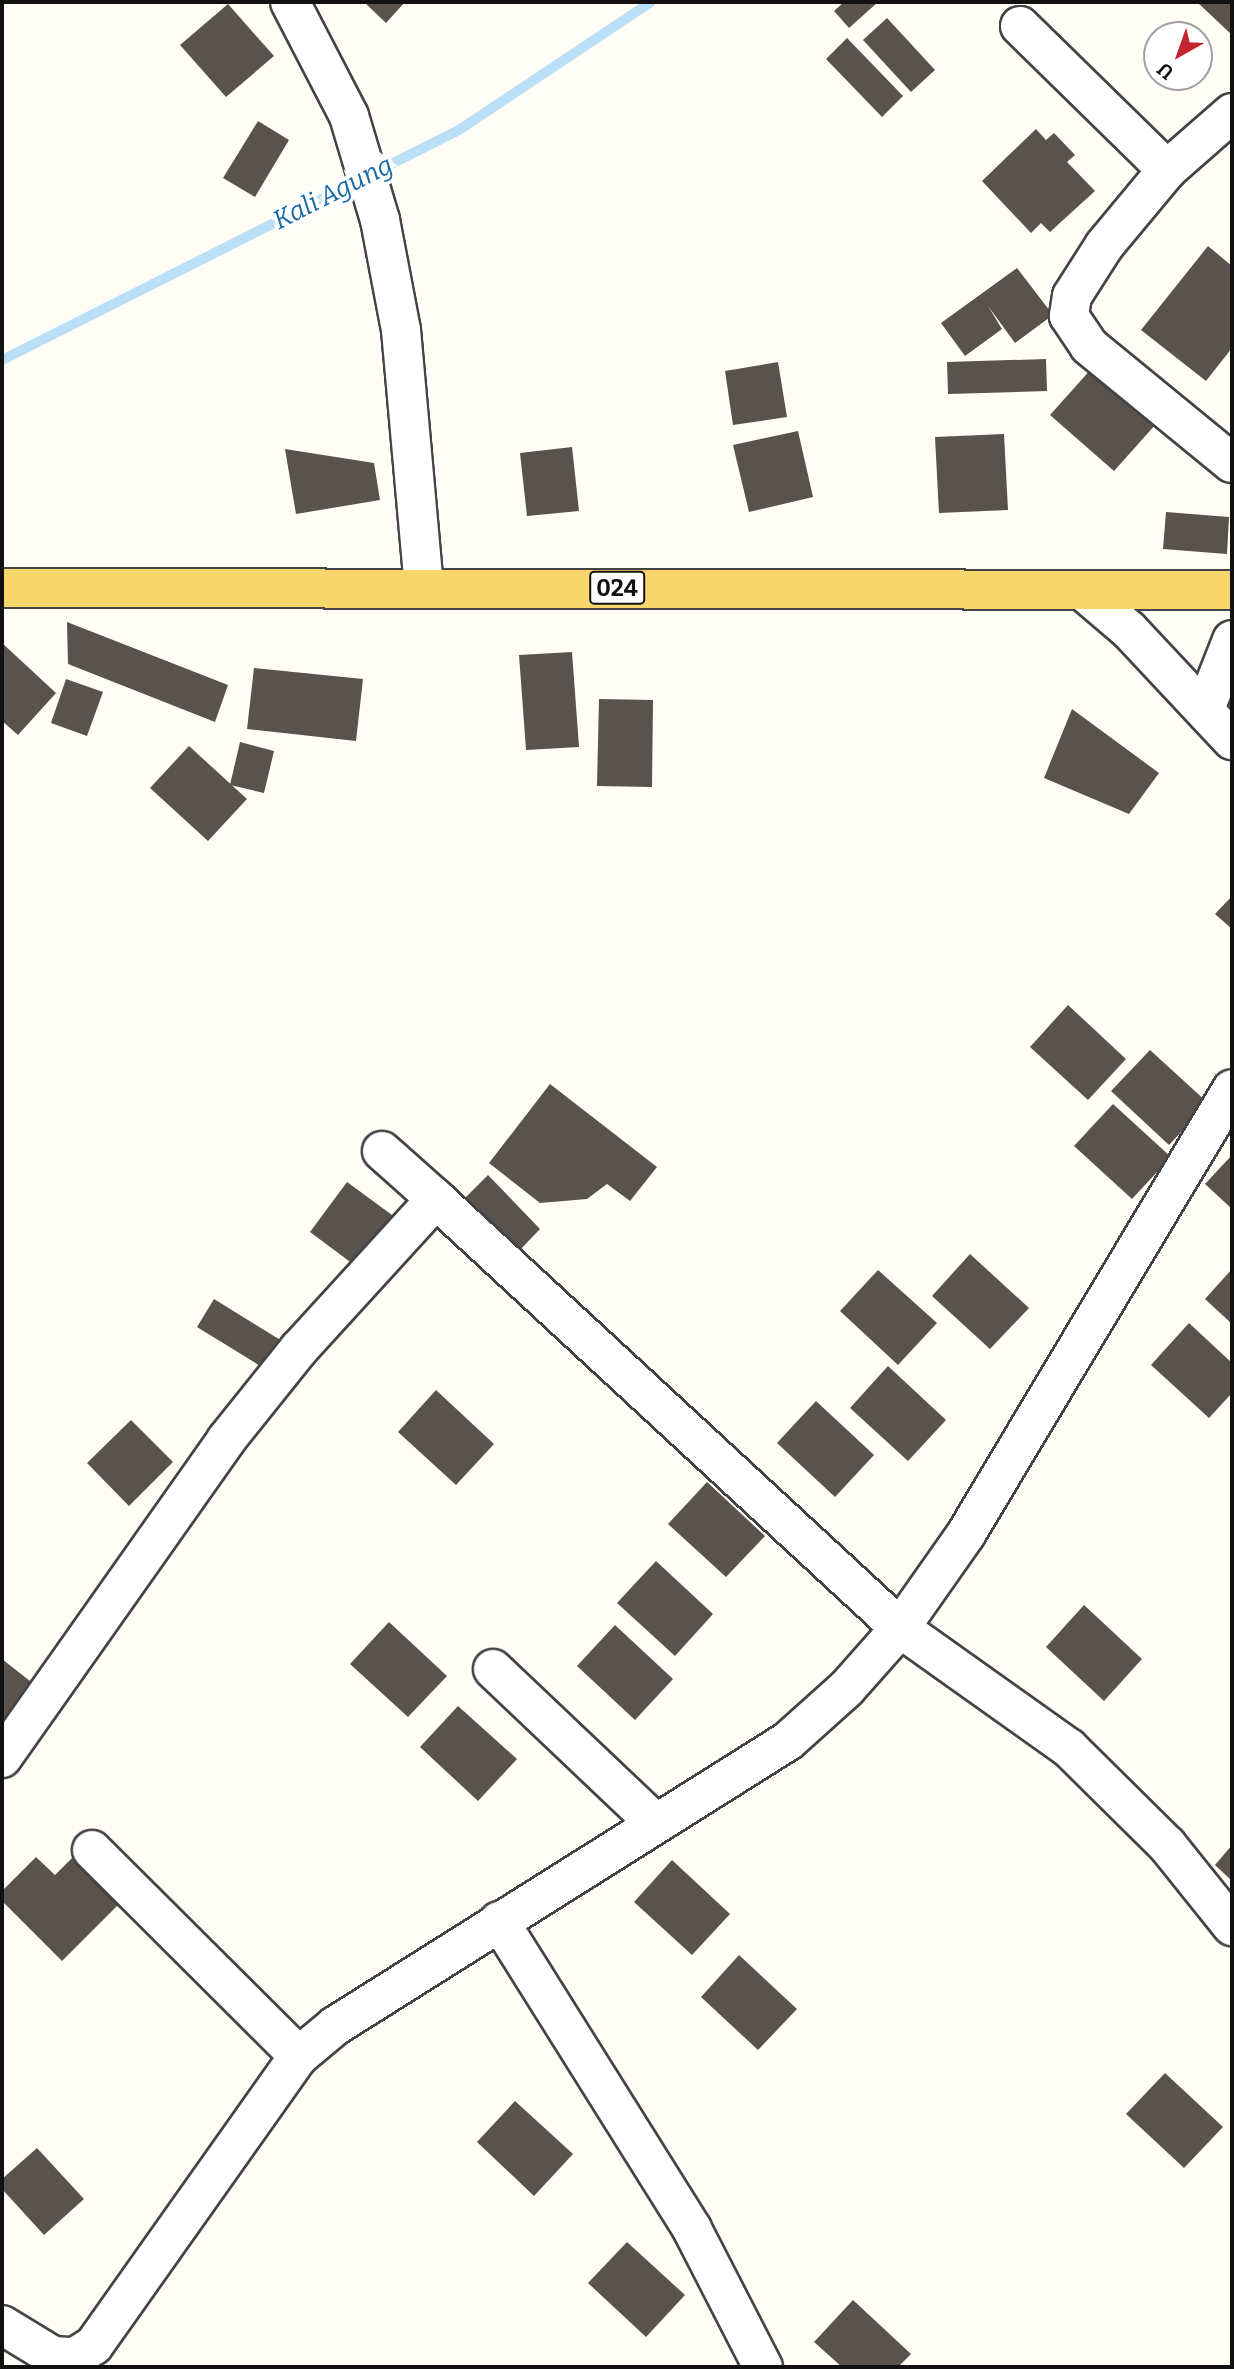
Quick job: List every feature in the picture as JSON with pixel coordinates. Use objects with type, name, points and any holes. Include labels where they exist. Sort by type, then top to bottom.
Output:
[{"type":"main road","name":"024","points":[[2,588],[1232,590]]},
{"type":"street","points":[[290,2],[349,116],[374,201],[401,330],[424,587]]},
{"type":"street","points":[[1020,26],[1167,170]]},
{"type":"street","points":[[1232,113],[1167,170],[1104,246],[1072,296],[1069,316],[1089,346],[1232,463]]},
{"type":"street","points":[[1082,590],[1129,630],[1232,740]]},
{"type":"street","points":[[1205,709],[1232,640]]},
{"type":"street","points":[[7,2348],[75,2357],[94,2345],[299,2056],[335,2026],[654,1822],[788,1741],[847,1688],[900,1629],[1028,1436],[1100,1304],[1232,1089]]},
{"type":"street","points":[[382,1151],[900,1629],[1069,1748],[1167,1845],[1232,1926]]},
{"type":"street","points":[[2,1758],[226,1440],[299,1349],[436,1199]]},
{"type":"street","points":[[493,1669],[654,1822]]},
{"type":"street","points":[[92,1850],[299,2056]]},
{"type":"street","points":[[499,1921],[692,2229],[763,2367]]},
{"type":"building","points":[[364,2],[405,2],[386,23]]},
{"type":"building","points":[[844,2],[878,2],[849,28],[834,11]]},
{"type":"building","points":[[1197,2],[1232,2],[1232,35]]},
{"type":"building","points":[[228,4],[274,56],[226,97],[180,45]]},
{"type":"building","points":[[887,18],[935,70],[911,92],[863,40]]},
{"type":"building","points":[[847,38],[903,96],[882,117],[826,59]]},
{"type":"building","points":[[258,121],[289,140],[255,197],[223,178]]},
{"type":"building","points":[[1036,129],[1046,140],[1054,133],[1075,155],[1067,162],[1095,191],[1050,232],[1041,223],[1031,233],[982,181]]},
{"type":"building","points":[[1208,246],[1232,266],[1232,348],[1206,381],[1141,330]]},
{"type":"building","points":[[1017,268],[1053,315],[1015,343],[988,306],[1002,329],[965,356],[941,323]]},
{"type":"building","points":[[1046,359],[1047,391],[948,394],[947,362]]},
{"type":"building","points":[[778,362],[787,417],[733,425],[725,371]]},
{"type":"building","points":[[1092,368],[1156,424],[1114,471],[1050,415]]},
{"type":"building","points":[[798,431],[813,497],[749,512],[733,445]]},
{"type":"building","points":[[1004,434],[1008,510],[939,513],[935,437]]},
{"type":"building","points":[[572,447],[579,511],[527,516],[520,453]]},
{"type":"building","points":[[285,449],[374,463],[380,500],[296,514]]},
{"type":"building","points":[[1166,512],[1229,517],[1227,554],[1163,549]]},
{"type":"building","points":[[67,622],[228,685],[215,722],[68,664]]},
{"type":"building","points":[[2,643],[56,693],[18,735],[2,721]]},
{"type":"building","points":[[572,652],[579,747],[526,750],[519,655]]},
{"type":"building","points":[[254,668],[363,679],[356,741],[247,729]]},
{"type":"building","points":[[66,679],[103,692],[87,736],[51,723]]},
{"type":"building","points":[[599,699],[653,700],[652,787],[597,786]]},
{"type":"building","points":[[1072,709],[1159,773],[1129,814],[1044,778]]},
{"type":"building","points":[[240,742],[274,751],[264,793],[230,785]]},
{"type":"building","points":[[189,746],[247,799],[208,841],[150,788]]},
{"type":"building","points":[[1232,896],[1232,929],[1215,914]]},
{"type":"building","points":[[1068,1005],[1126,1059],[1088,1100],[1030,1047]]},
{"type":"building","points":[[1150,1050],[1208,1103],[1169,1145],[1111,1091]]},
{"type":"building","points":[[550,1084],[657,1167],[630,1201],[607,1184],[587,1199],[540,1203],[489,1163]]},
{"type":"building","points":[[1113,1104],[1171,1157],[1132,1199],[1074,1146]]},
{"type":"building","points":[[1232,1155],[1232,1209],[1205,1184]]},
{"type":"building","points":[[488,1175],[540,1229],[519,1251],[466,1197]]},
{"type":"building","points":[[347,1182],[403,1223],[365,1273],[310,1232]]},
{"type":"building","points":[[970,1254],[1029,1308],[990,1349],[932,1296]]},
{"type":"building","points":[[1232,1269],[1232,1324],[1205,1299]]},
{"type":"building","points":[[878,1270],[937,1323],[898,1365],[840,1311]]},
{"type":"building","points":[[214,1299],[287,1344],[270,1372],[197,1327]]},
{"type":"building","points":[[1189,1323],[1232,1363],[1232,1393],[1209,1418],[1151,1365]]},
{"type":"building","points":[[888,1366],[946,1420],[908,1461],[850,1408]]},
{"type":"building","points":[[436,1390],[494,1444],[456,1485],[398,1432]]},
{"type":"building","points":[[816,1401],[874,1455],[835,1497],[777,1443]]},
{"type":"building","points":[[131,1420],[173,1462],[129,1506],[87,1463]]},
{"type":"building","points":[[707,1482],[765,1536],[726,1577],[668,1524]]},
{"type":"building","points":[[656,1561],[713,1614],[675,1656],[617,1603]]},
{"type":"building","points":[[1084,1605],[1142,1659],[1104,1701],[1046,1647]]},
{"type":"building","points":[[389,1622],[447,1676],[408,1717],[350,1664]]},
{"type":"building","points":[[615,1625],[673,1679],[635,1720],[577,1666]]},
{"type":"building","points":[[2,1659],[35,1685],[2,1729]]},
{"type":"building","points":[[458,1706],[517,1759],[478,1801],[420,1747]]},
{"type":"building","points":[[1232,1845],[1232,1881],[1215,1865]]},
{"type":"building","points":[[36,1857],[55,1875],[72,1858],[118,1905],[62,1961],[2,1901],[2,1891]]},
{"type":"building","points":[[672,1860],[730,1914],[692,1955],[634,1902]]},
{"type":"building","points":[[739,1955],[797,2009],[758,2050],[701,1997]]},
{"type":"building","points":[[1165,2073],[1223,2127],[1184,2168],[1126,2114]]},
{"type":"building","points":[[515,2101],[573,2154],[534,2196],[477,2142]]},
{"type":"building","points":[[37,2148],[84,2199],[44,2235],[2,2189],[2,2179]]},
{"type":"building","points":[[627,2242],[685,2295],[646,2337],[588,2283]]},
{"type":"building","points":[[853,2300],[911,2354],[898,2367],[842,2367],[814,2342]]},
{"type":"waterway","name":"Kali Agung","points":[[2,360],[459,130],[651,2]]}]
